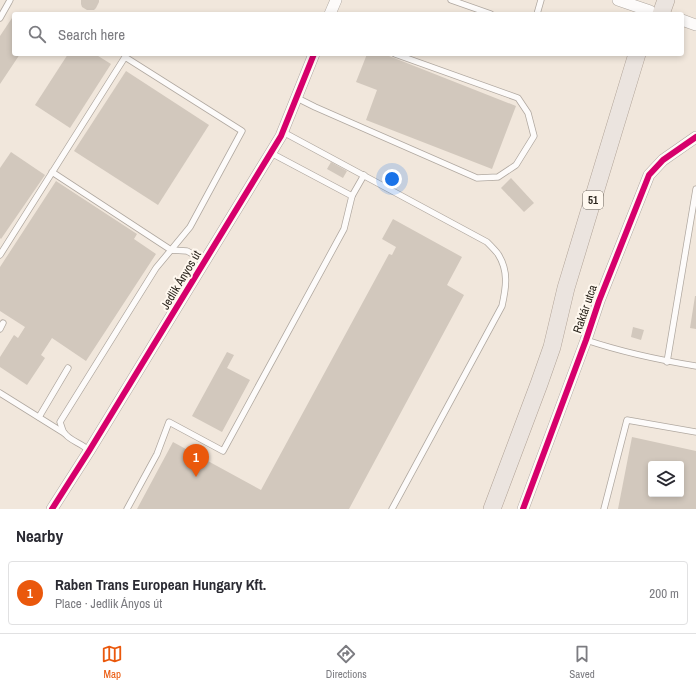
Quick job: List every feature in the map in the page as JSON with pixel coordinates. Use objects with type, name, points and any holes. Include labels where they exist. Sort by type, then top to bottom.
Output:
[{"type":"main road","name":"51","points":[[552,346],[566,288],[636,56]]},
{"type":"main road","name":"51","points":[[492,509],[552,346],[578,287],[648,56]]},
{"type":"street","points":[[331,12],[336,0]]},
{"type":"street","points":[[618,0],[659,9]]},
{"type":"street","points":[[684,21],[696,25]]},
{"type":"street","name":"Jedlik Ányos út","points":[[52,509],[271,153],[283,132],[313,56]]},
{"type":"street","name":"Raktár utca","points":[[523,509],[599,301],[649,175],[663,160],[696,137]]},
{"type":"lane","points":[[0,18],[10,0]]},
{"type":"lane","points":[[451,0],[485,12]]},
{"type":"lane","points":[[538,12],[541,0]]},
{"type":"lane","points":[[0,255],[122,56]]},
{"type":"lane","points":[[64,433],[60,422],[156,268],[190,227],[242,131],[125,56]]},
{"type":"lane","points":[[297,98],[477,178],[498,177],[516,165],[534,136],[528,114],[518,98],[401,56]]},
{"type":"lane","points":[[283,132],[487,242],[498,254],[504,268],[506,286],[502,306],[392,509]]},
{"type":"lane","points":[[271,153],[352,196]]},
{"type":"lane","points":[[52,172],[171,250],[187,251],[205,261]]},
{"type":"lane","points":[[127,509],[157,454],[169,422],[223,451],[344,229],[352,196],[364,176]]},
{"type":"lane","points":[[667,362],[696,189]]},
{"type":"lane","points":[[0,329],[3,323]]},
{"type":"lane","points":[[586,340],[667,362],[696,366]]},
{"type":"lane","points":[[39,417],[68,368]]},
{"type":"lane","points":[[0,393],[64,433],[87,448],[89,451]]},
{"type":"lane","points":[[604,509],[626,420],[696,432]]},
{"type":"building","points":[[81,0],[99,0],[99,2],[94,10],[87,10],[82,7]]},
{"type":"building","points":[[12,18],[12,56],[19,56],[0,84],[0,36]]},
{"type":"building","points":[[67,56],[98,56],[111,64],[70,128],[35,105]]},
{"type":"building","points":[[366,56],[389,56],[516,106],[492,169],[366,120],[377,90],[356,82]]},
{"type":"building","points":[[126,71],[209,125],[158,205],[74,151]]},
{"type":"building","points":[[11,152],[45,175],[1,239],[0,168]]},
{"type":"building","points":[[331,162],[347,171],[343,178],[327,169]]},
{"type":"building","points":[[511,178],[534,203],[524,212],[501,188]]},
{"type":"building","points":[[56,181],[137,234],[134,239],[156,254],[86,361],[52,338],[41,355],[45,358],[27,385],[0,367],[0,357],[14,335],[18,338],[25,327],[0,311],[0,267]]},
{"type":"building","points":[[393,219],[462,257],[447,285],[464,295],[349,509],[137,509],[173,442],[261,490],[389,254],[392,255],[396,247],[382,239]]},
{"type":"building","points":[[696,296],[696,329],[690,328]]},
{"type":"building","points":[[633,327],[644,330],[641,340],[631,337]]},
{"type":"building","points":[[227,352],[234,355],[227,368],[250,380],[222,432],[192,416]]},
{"type":"building","points":[[632,437],[696,451],[696,509],[618,509]]},
{"type":"cycle path","points":[[52,509],[281,136],[313,56]]},
{"type":"cycle path","points":[[523,509],[599,301],[649,175],[663,160],[696,137]]},
{"type":"place","name":"Raben Trans European Hungary Kft.","points":[[196,477]]}]
